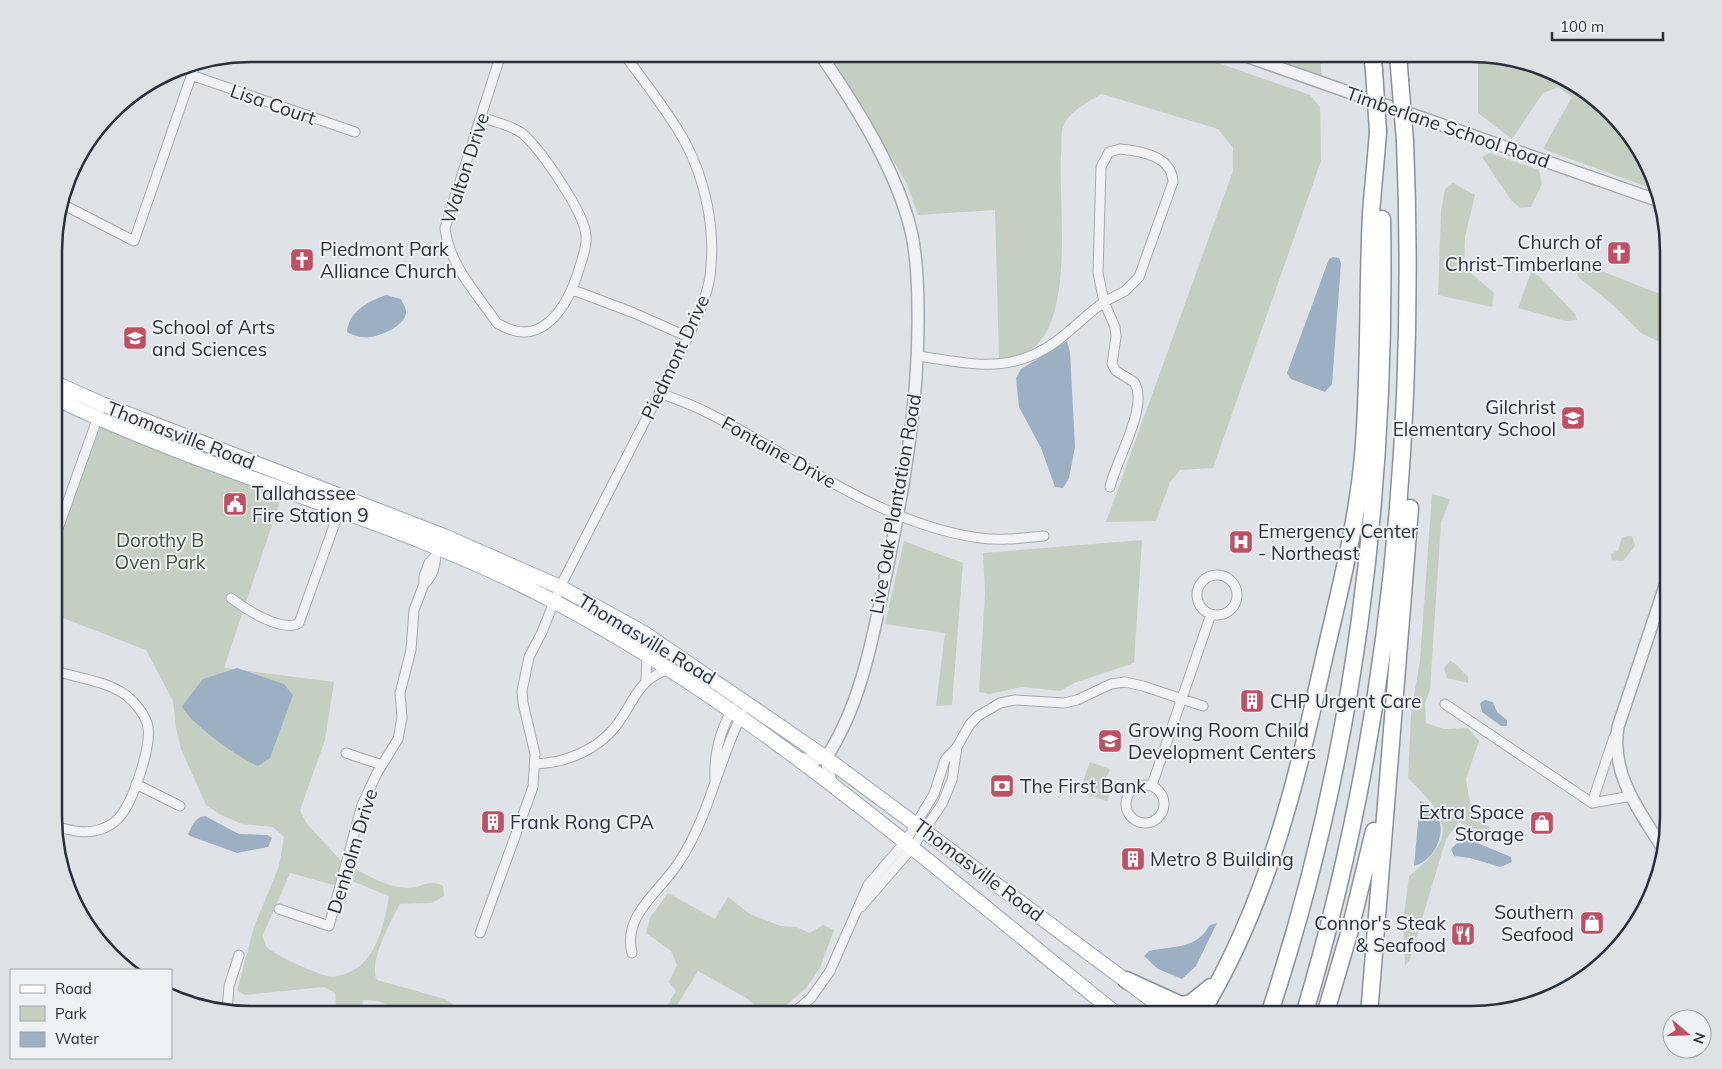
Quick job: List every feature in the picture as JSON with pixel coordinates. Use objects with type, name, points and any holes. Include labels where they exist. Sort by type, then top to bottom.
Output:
[{"type":"highway","points":[[1272,1006],[1303,905],[1328,808],[1349,701],[1364,594],[1376,476],[1381,378],[1382,250],[1378,132],[1373,62]]},
{"type":"highway","points":[[1370,1006],[1392,721],[1404,598],[1416,408],[1415,296],[1399,62]]},
{"type":"highway","points":[[1205,1006],[1220,979],[1256,900],[1288,812],[1352,534],[1367,405],[1371,215],[1378,132]]},
{"type":"highway","points":[[1306,1006],[1330,918],[1355,812],[1373,713],[1389,605],[1400,496],[1407,387],[1407,196]]},
{"type":"highway","points":[[1328,1006],[1364,878],[1392,721]]},
{"type":"highway","points":[[1126,980],[1174,1004],[1184,1005],[1194,1002],[1220,979]]},
{"type":"main road","name":"Thomasville Road","points":[[62,387],[100,411]]},
{"type":"main road","name":"Thomasville Road","points":[[62,400],[100,411],[276,478],[344,496],[440,546],[555,602],[670,669],[736,713],[798,758],[1107,1006]]},
{"type":"main road","name":"Thomasville Road","points":[[276,478],[339,510],[560,587],[656,640],[921,826],[1160,1006]]},
{"type":"main road","points":[[647,656],[656,640]]},
{"type":"street","name":"Walton Drive","points":[[498,62],[444,228],[447,245],[454,260],[497,323],[503,326],[524,332],[549,324],[573,290]]},
{"type":"street","name":"Piedmont Drive","points":[[480,933],[530,799],[535,764],[533,744],[523,703],[524,677],[529,657],[555,602],[560,587],[688,337],[704,300],[710,276],[711,244],[706,202],[697,169],[684,141],[630,62]]},
{"type":"street","name":"Live Oak Plantation Road","points":[[825,62],[873,141],[896,187],[907,216],[915,258],[917,356],[911,429],[898,514],[863,673],[850,712],[826,758]]},
{"type":"street","name":"Timberlane School Road","points":[[1263,62],[1652,199]]},
{"type":"street","points":[[68,207],[134,241],[191,75]]},
{"type":"street","name":"Lisa Court","points":[[191,75],[355,132]]},
{"type":"street","points":[[481,117],[522,134],[572,200],[583,219],[586,238],[573,290],[634,313],[688,337]]},
{"type":"street","points":[[917,356],[992,366],[1014,363],[1055,342],[1104,302],[1125,291],[1139,277],[1174,182],[1172,171],[1161,160],[1120,149],[1109,152],[1101,167],[1098,273],[1104,302],[1115,327],[1116,337],[1112,364],[1116,371],[1134,382],[1138,398],[1131,428],[1110,487]]},
{"type":"street","name":"Fontaine Drive","points":[[660,392],[705,411],[832,482],[898,514],[933,527],[981,538],[1008,539],[1044,536]]},
{"type":"street","points":[[62,517],[100,411]]},
{"type":"street","points":[[231,598],[250,613],[288,626],[299,624],[344,496]]},
{"type":"street","name":"Denholm Drive","points":[[279,909],[329,926],[362,804],[382,765],[396,744],[401,728],[400,693],[413,641],[414,610],[424,584],[424,576],[429,563],[440,546]]},
{"type":"street","points":[[1210,577],[1224,577],[1236,589],[1236,601],[1227,613],[1212,614],[1200,604],[1198,590],[1204,581],[1210,577]]},
{"type":"street","points":[[1592,803],[1660,602]]},
{"type":"street","points":[[1152,785],[1212,614]]},
{"type":"street","points":[[646,680],[647,656]]},
{"type":"street","points":[[535,764],[561,761],[575,756],[596,744],[616,726],[646,680],[654,674],[670,669]]},
{"type":"street","points":[[62,673],[117,690],[128,696],[147,722],[148,738],[136,784],[125,810],[119,818],[103,828],[81,832],[63,828]]},
{"type":"street","points":[[802,1006],[811,998],[830,972],[868,885],[908,845],[948,794],[957,747],[970,724],[978,716],[1000,703],[1015,700],[1064,703],[1077,700],[1111,684],[1125,682],[1203,706]]},
{"type":"street","points":[[632,953],[628,940],[634,923],[649,899],[685,853],[703,817],[715,779],[714,760],[736,713],[744,701]]},
{"type":"street","points":[[1445,704],[1592,803],[1631,796]]},
{"type":"street","points":[[1618,727],[1616,742],[1617,760],[1631,796],[1658,840]]},
{"type":"street","points":[[346,753],[382,765]]},
{"type":"street","points":[[798,758],[811,760],[826,758],[831,783]]},
{"type":"street","points":[[136,784],[180,806]]},
{"type":"street","points":[[1152,785],[1163,796],[1164,810],[1156,820],[1147,823],[1139,822],[1128,812],[1126,804],[1128,794],[1136,786],[1152,785]]},
{"type":"street","points":[[228,1005],[230,986],[239,956]]},
{"type":"green space","points":[[835,62],[1216,62],[1310,95],[1320,107],[1321,161],[1213,468],[1180,470],[1170,482],[1156,521],[1106,522],[1233,171],[1233,148],[1218,129],[1102,94],[1075,111],[1064,125],[1061,140],[1061,263],[1058,293],[1052,319],[1041,340],[1025,353],[999,358],[995,210],[918,215],[907,184]]},
{"type":"green space","points":[[1274,62],[1321,62],[1322,79]]},
{"type":"green space","points":[[1478,63],[1508,66],[1543,77],[1576,94],[1613,127],[1628,146],[1648,187],[1543,149],[1572,97],[1558,87],[1543,93],[1512,139],[1478,113]]},
{"type":"green space","points":[[1490,153],[1539,170],[1542,184],[1531,207],[1520,208],[1511,200],[1482,157]]},
{"type":"green space","points":[[1453,183],[1475,195],[1465,237],[1464,267],[1494,293],[1492,307],[1438,295],[1441,211],[1445,189]]},
{"type":"green space","points":[[1579,262],[1660,294],[1660,342],[1641,333],[1612,304],[1578,277],[1576,265]]},
{"type":"green space","points":[[1531,272],[1539,276],[1575,314],[1577,320],[1566,321],[1518,308]]},
{"type":"green space","name":"Dorothy B Oven Park","points":[[101,425],[282,495],[224,668],[334,682],[325,740],[300,810],[307,824],[343,863],[334,885],[290,873],[263,935],[264,942],[270,950],[305,968],[328,976],[344,974],[360,966],[372,951],[380,934],[389,896],[352,881],[355,869],[393,886],[411,888],[432,883],[443,886],[444,896],[431,903],[400,904],[382,942],[375,972],[377,980],[445,999],[455,1006],[392,1006],[378,1001],[363,1000],[362,1006],[336,1006],[335,993],[324,987],[245,995],[237,991],[254,927],[279,866],[284,837],[273,827],[242,824],[219,814],[206,805],[181,749],[173,701],[146,650],[62,618],[62,531]]},
{"type":"green space","points":[[1432,494],[1450,499],[1441,523],[1430,690],[1425,703],[1426,723],[1444,729],[1468,728],[1479,741],[1466,779],[1469,798],[1477,820],[1491,828],[1492,837],[1459,822],[1446,839],[1410,959],[1405,966],[1403,923],[1409,876],[1435,850],[1441,839],[1443,828],[1440,817],[1433,805],[1408,778],[1411,714],[1420,660]]},
{"type":"green space","points":[[1632,536],[1635,546],[1623,561],[1612,560],[1611,554],[1618,550],[1622,538]]},
{"type":"green space","points":[[1142,540],[1134,663],[1074,683],[1060,691],[1022,687],[989,694],[979,692],[985,593],[983,553]]},
{"type":"green space","points":[[904,541],[963,563],[952,705],[936,706],[945,633],[885,624]]},
{"type":"green space","points":[[1450,661],[1468,676],[1468,683],[1447,678],[1444,668]]},
{"type":"green space","points":[[1090,762],[1110,769],[1103,787],[1111,790],[1107,801],[1079,792]]},
{"type":"green space","points":[[668,893],[715,919],[728,897],[750,914],[781,926],[796,927],[810,933],[823,925],[834,930],[820,968],[806,988],[785,1006],[755,1006],[748,999],[698,971],[677,1006],[667,1006],[676,991],[669,982],[677,965],[671,951],[646,933],[650,918]]},
{"type":"water","points":[[1333,257],[1339,258],[1341,263],[1332,384],[1325,392],[1291,379],[1287,373],[1329,259]]},
{"type":"water","points":[[386,295],[401,299],[405,307],[405,315],[398,325],[387,332],[370,337],[352,335],[347,332],[351,318],[360,308]]},
{"type":"water","points":[[1067,341],[1070,352],[1075,447],[1069,478],[1063,488],[1055,487],[1041,448],[1019,407],[1016,378],[1021,369]]},
{"type":"water","points":[[237,668],[284,684],[293,695],[270,758],[258,766],[204,731],[194,722],[182,706],[203,679]]},
{"type":"water","points":[[1485,700],[1493,702],[1497,712],[1507,720],[1507,726],[1501,726],[1482,712],[1480,703]]},
{"type":"water","points":[[1420,801],[1430,806],[1437,814],[1440,834],[1432,854],[1414,866]]},
{"type":"water","points":[[205,816],[239,834],[267,835],[272,838],[268,847],[237,853],[188,834],[196,820]]},
{"type":"water","points":[[1463,837],[1511,857],[1512,862],[1500,867],[1470,858],[1454,856],[1451,849]]},
{"type":"water","points":[[1217,923],[1196,966],[1182,979],[1158,969],[1144,956],[1149,951],[1191,943],[1198,939],[1210,925]]},
{"type":"place","name":"Church of Christ-Timberlane","points":[[1619,253]]},
{"type":"place","name":"Piedmont Park Alliance Church","points":[[302,260]]},
{"type":"place","name":"School of Arts and Sciences","points":[[135,338]]},
{"type":"place","name":"Gilchrist Elementary School","points":[[1573,418]]},
{"type":"place","name":"Tallahassee Fire Station 9","points":[[235,504]]},
{"type":"place","name":"Emergency Center - Northeast","points":[[1241,542]]},
{"type":"place","name":"CHP Urgent Care","points":[[1252,701]]},
{"type":"place","name":"Growing Room Child Development Centers","points":[[1110,741]]},
{"type":"place","name":"The First Bank","points":[[1002,786]]},
{"type":"place","name":"Frank Rong CPA","points":[[493,822]]},
{"type":"place","name":"Extra Space Storage","points":[[1542,823]]},
{"type":"place","name":"Metro 8 Building","points":[[1133,859]]},
{"type":"place","name":"Southern Seafood","points":[[1592,923]]},
{"type":"place","name":"Connor's Steak & Seafood","points":[[1463,934]]}]
